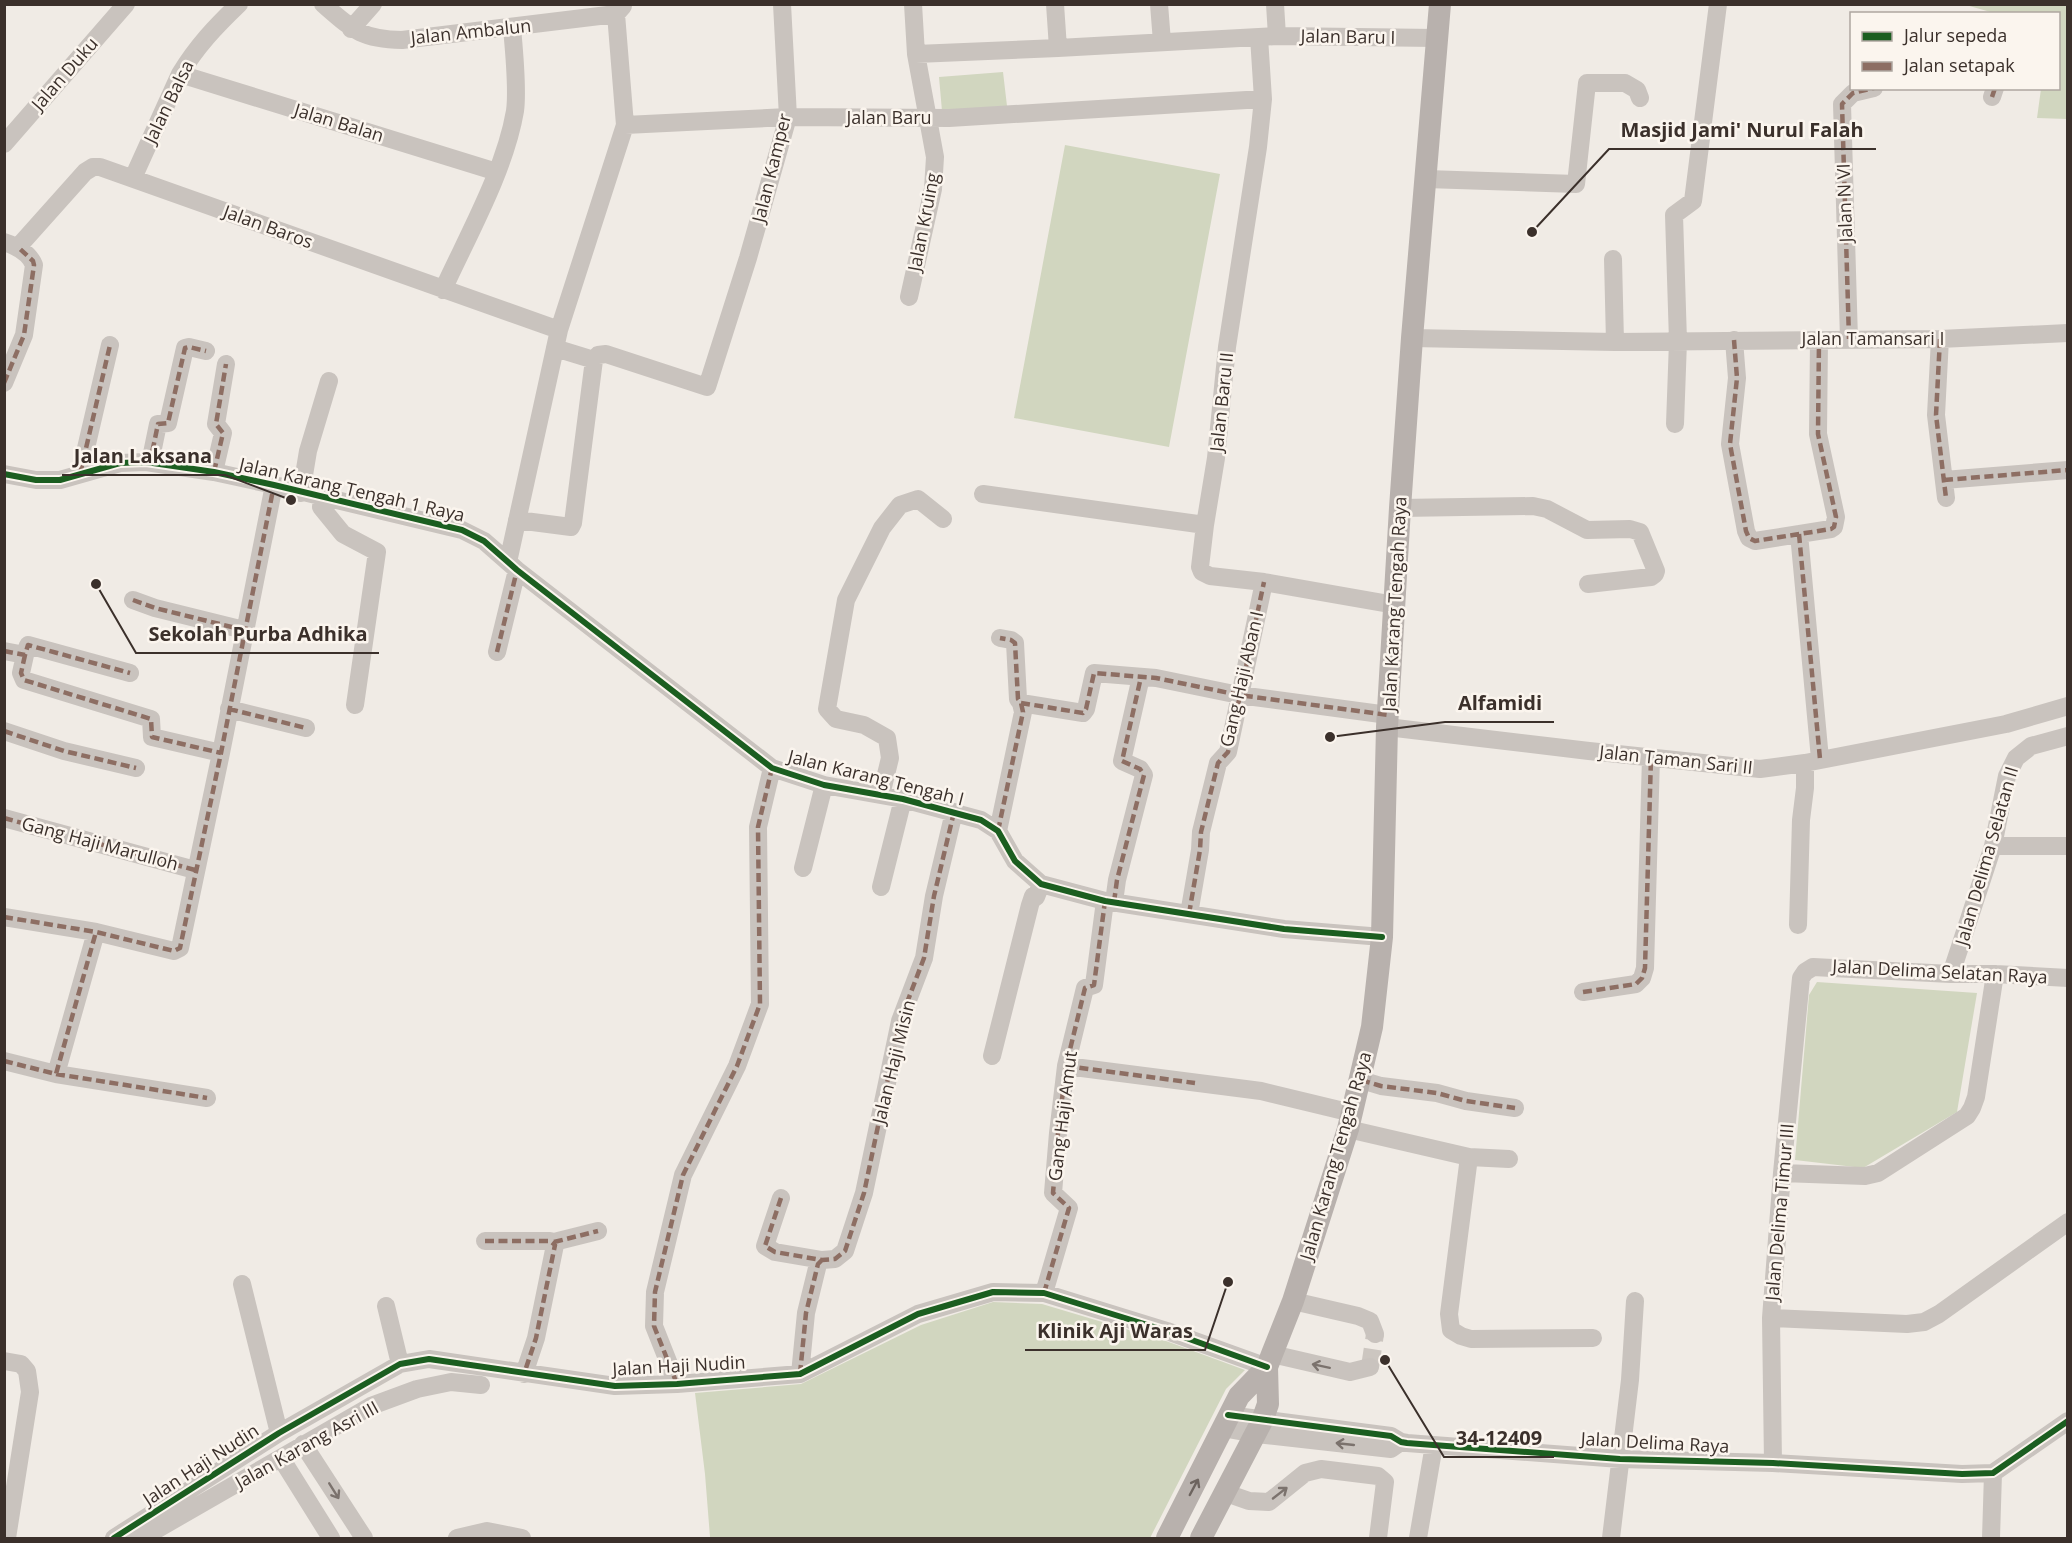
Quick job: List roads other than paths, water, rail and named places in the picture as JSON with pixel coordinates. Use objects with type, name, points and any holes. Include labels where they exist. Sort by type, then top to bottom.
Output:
[{"type":"main road","name":"Jalan Karang Tengah Raya","points":[[1201,1539],[1259,1427],[1268,1404],[1270,1361],[1293,1301],[1350,1121],[1372,1027],[1382,938],[1388,721],[1400,508],[1440,4]]},
{"type":"main road","name":"Jalan Karang Tengah Raya","points":[[1167,1539],[1239,1396],[1270,1361]]},
{"type":"street","name":"Jalan Duku","points":[[4,144],[126,4]]},
{"type":"street","name":"Jalan Balsa","points":[[133,178],[180,74],[208,33],[239,4]]},
{"type":"street","name":"Jalan Ambalun","points":[[323,4],[351,29],[383,39],[402,40],[512,28],[620,9]]},
{"type":"street","points":[[351,29],[373,4]]},
{"type":"street","name":"Jalan Kamper","points":[[594,360],[598,355],[606,354],[707,387],[748,258],[788,117],[782,4]]},
{"type":"street","name":"Jalan Kruing","points":[[909,297],[933,189],[935,157],[916,54],[913,4]]},
{"type":"street","points":[[1056,4],[1058,48]]},
{"type":"street","points":[[1159,4],[1162,42]]},
{"type":"street","name":"Jalan Baru II","points":[[1275,4],[1268,36],[1256,158],[1227,347],[1216,458],[1200,567],[1202,572],[1210,576],[1263,582],[1395,604]]},
{"type":"street","points":[[1675,424],[1678,341],[1674,215],[1693,201],[1718,4]]},
{"type":"street","points":[[498,652],[517,520],[557,339],[625,125],[620,9]]},
{"type":"street","points":[[444,290],[497,172],[515,109],[512,28]]},
{"type":"street","name":"Jalan Baru I","points":[[916,54],[1268,36],[1436,38]]},
{"type":"street","name":"Jalan Balan","points":[[180,74],[497,172]]},
{"type":"street","points":[[1426,179],[1576,184],[1587,83],[1625,83],[1637,90],[1640,98]]},
{"type":"street","name":"Jalan N VI","points":[[1849,339],[1842,104],[1852,93],[1865,90]]},
{"type":"street","name":"Jalan Baru","points":[[625,125],[788,117],[929,118],[1263,99]]},
{"type":"street","name":"Jalan Baros","points":[[11,245],[86,172],[93,167],[100,167],[444,290],[557,339],[594,360]]},
{"type":"street","points":[[4,383],[24,335],[34,265],[33,261],[11,245]]},
{"type":"street","points":[[1613,259],[1615,342]]},
{"type":"street","name":"Jalan Tamansari I","points":[[1412,338],[1615,342],[1940,339],[2067,333]]},
{"type":"street","points":[[1940,339],[1936,415],[1945,489],[2067,471]]},
{"type":"street","points":[[1734,340],[1737,378],[1730,444],[1746,531],[1749,538],[1755,541],[1831,529],[1835,523],[1832,497],[1818,434],[1819,340]]},
{"type":"street","points":[[80,474],[110,345]]},
{"type":"street","points":[[146,462],[151,458],[159,424],[168,423],[185,348],[206,351]]},
{"type":"street","points":[[517,520],[571,527],[573,523],[594,360]]},
{"type":"street","points":[[214,472],[223,433],[216,424],[226,364]]},
{"type":"street","points":[[301,493],[308,451],[329,381]]},
{"type":"street","name":"Jalan Karang Tengah 1 Raya","points":[[4,474],[47,481],[60,480],[120,463],[146,462],[214,472],[468,532],[484,541],[512,566]]},
{"type":"street","points":[[4,917],[96,932],[174,951],[180,948],[274,485]]},
{"type":"street","points":[[983,494],[1205,525]]},
{"type":"street","points":[[322,498],[321,507],[343,534],[377,552],[355,705]]},
{"type":"street","points":[[881,795],[890,758],[887,738],[864,725],[836,719],[827,709],[846,600],[882,528],[900,505],[918,499],[943,519]]},
{"type":"street","points":[[1400,508],[1533,506],[1547,509],[1587,530],[1630,529],[1641,532],[1656,571],[1655,574],[1651,577],[1588,584]]},
{"type":"street","points":[[1798,534],[1812,761],[1805,788],[1801,820],[1798,925]]},
{"type":"street","name":"Jalan Karang Tengah I","points":[[512,566],[772,768],[824,785],[903,799],[954,812],[981,820],[998,831]]},
{"type":"street","name":"Gang Haji Aban I","points":[[1189,914],[1201,832],[1218,763],[1228,752],[1263,582]]},
{"type":"street","points":[[133,600],[155,608],[244,630]]},
{"type":"street","points":[[1000,638],[1015,643],[1018,699],[1023,712],[998,831],[1015,861],[1041,884],[1110,901],[1189,914],[1284,929],[1382,938]]},
{"type":"street","points":[[130,673],[28,645],[21,673],[24,680],[151,719],[152,737],[221,753]]},
{"type":"street","points":[[4,651],[25,655]]},
{"type":"street","name":"Jalan Taman Sari II","points":[[1021,703],[1083,713],[1086,709],[1094,673],[1141,677],[1388,721],[1652,758],[1760,769],[2006,724],[2067,706]]},
{"type":"street","points":[[1110,901],[1144,776],[1140,769],[1122,761],[1141,677]]},
{"type":"street","points":[[229,709],[306,728]]},
{"type":"street","points":[[4,731],[64,751],[136,768]]},
{"type":"street","name":"Jalan Delima Selatan II","points":[[1951,974],[1993,846],[2007,776],[2016,758],[2031,746],[2067,736]]},
{"type":"street","points":[[1583,992],[1635,984],[1642,978],[1645,968],[1652,758]]},
{"type":"street","points":[[677,1384],[654,1326],[655,1292],[683,1175],[737,1066],[760,1004],[758,827],[772,768]]},
{"type":"street","points":[[803,867],[824,785]]},
{"type":"street","points":[[881,887],[903,799]]},
{"type":"street","name":"Jalan Haji Misin","points":[[822,1260],[835,1259],[845,1251],[864,1193],[900,1021],[924,958],[934,896],[954,812]]},
{"type":"street","name":"Gang Haji Marulloh","points":[[4,818],[195,870]]},
{"type":"street","points":[[1993,846],[2067,846]]},
{"type":"street","points":[[992,1056],[1032,896],[1036,897],[1041,884]]},
{"type":"street","name":"Gang Haji Amut","points":[[1044,1293],[1069,1208],[1053,1193],[1066,1065],[1085,988],[1094,985],[1110,901]]},
{"type":"street","points":[[56,1074],[96,932]]},
{"type":"street","name":"Jalan Delima Selatan Raya","points":[[1813,967],[2067,978]]},
{"type":"street","name":"Jalan Delima Timur III","points":[[1773,1463],[1771,1318],[1782,1173],[1802,978],[1805,972],[1813,967]]},
{"type":"street","points":[[1782,1173],[1865,1176],[1878,1173],[1967,1116],[1976,1097],[1995,974]]},
{"type":"street","points":[[4,1061],[56,1074],[207,1098]]},
{"type":"street","points":[[1066,1065],[1261,1091],[1469,1157],[1509,1159]]},
{"type":"street","points":[[1361,1080],[1381,1086],[1437,1093],[1466,1101],[1515,1108]]},
{"type":"street","points":[[1469,1157],[1449,1314],[1451,1330],[1461,1336],[1471,1338],[1593,1338]]},
{"type":"street","points":[[781,1198],[765,1246],[775,1252],[822,1260]]},
{"type":"street","points":[[1771,1318],[1907,1324],[1924,1322],[1939,1314],[2067,1222]]},
{"type":"street","points":[[485,1241],[554,1242],[598,1231]]},
{"type":"street","points":[[524,1374],[536,1338],[554,1242]]},
{"type":"street","points":[[800,1374],[806,1313],[818,1264],[822,1260]]},
{"type":"street","points":[[242,1284],[279,1433]]},
{"type":"street","name":"Jalan Haji Nudin","points":[[114,1539],[279,1433],[400,1364],[429,1359],[615,1386],[677,1384],[800,1374],[918,1314],[993,1292],[1044,1293],[1270,1361],[1350,1372],[1370,1367]]},
{"type":"street","points":[[1293,1301],[1358,1316],[1370,1321],[1375,1334]]},
{"type":"street","points":[[1611,1539],[1630,1380],[1635,1301]]},
{"type":"street","points":[[386,1306],[400,1364]]},
{"type":"street","points":[[4,1361],[21,1364],[27,1371],[30,1381],[30,1392],[13,1450],[7,1539]]},
{"type":"street","name":"Jalan Karang Asri III","points":[[146,1538],[371,1406],[417,1389],[452,1382],[481,1385]]},
{"type":"street","name":"Jalan Delima Raya","points":[[1225,1421],[1259,1427],[1391,1436],[1416,1443],[1620,1458],[1773,1463],[1962,1474],[1993,1473]]},
{"type":"street","points":[[1991,1539],[1993,1473],[2067,1421]]},
{"type":"street","points":[[1416,1443],[1419,1539]]},
{"type":"street","points":[[303,1444],[364,1539]]},
{"type":"street","points":[[281,1458],[331,1539]]},
{"type":"street","points":[[1226,1493],[1249,1501],[1269,1502],[1305,1473],[1321,1469],[1378,1476],[1385,1482],[1378,1539]]},
{"type":"street","points":[[457,1539],[487,1531],[522,1539]]},
{"type":"tunnel","points":[[1370,1367],[1375,1334]]},
{"type":"place","name":"Masjid Jami' Nurul Falah","points":[[1532,232]]},
{"type":"place","name":"Jalan Laksana","points":[[291,500]]},
{"type":"place","name":"Sekolah Purba Adhika","points":[[96,584]]},
{"type":"place","name":"Alfamidi","points":[[1330,737]]},
{"type":"place","name":"Klinik Aji Waras","points":[[1228,1282]]},
{"type":"place","name":"34-12409","points":[[1385,1360]]}]
